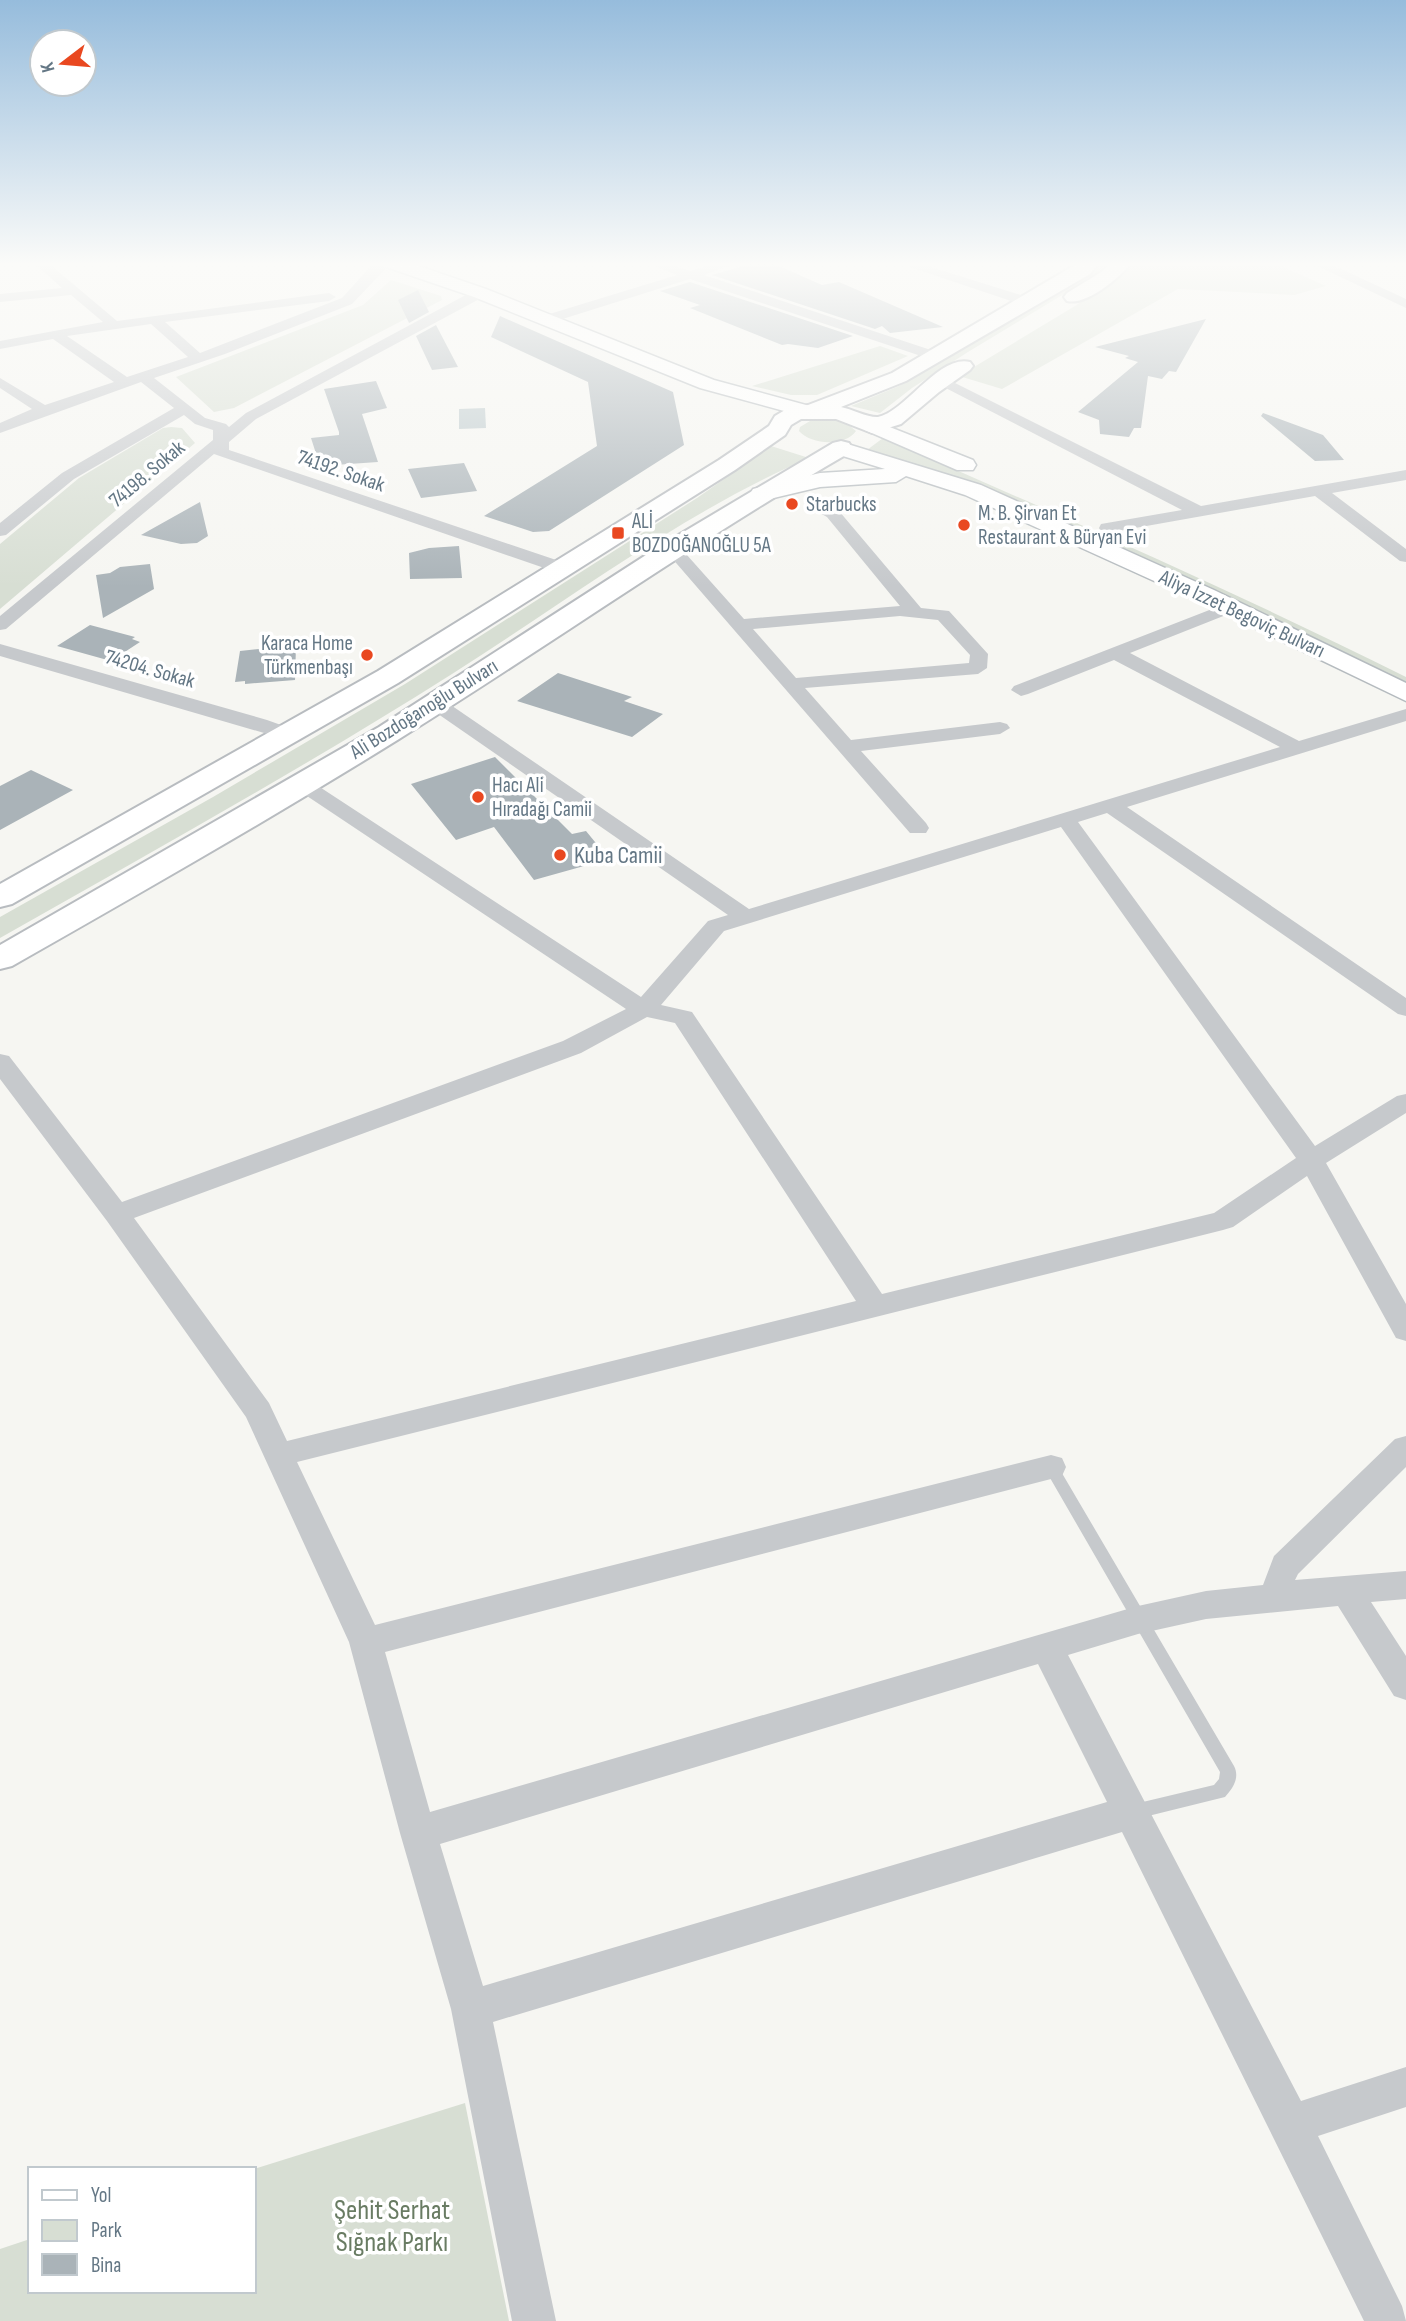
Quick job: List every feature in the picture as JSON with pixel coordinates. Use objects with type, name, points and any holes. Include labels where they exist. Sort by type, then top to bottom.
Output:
[{"type":"main road","points":[[674,370],[707,384],[810,411],[847,413],[872,426],[893,419],[957,370]]},
{"type":"main road","points":[[810,411],[910,370]]},
{"type":"main road","points":[[707,384],[757,420],[777,430],[788,441],[800,446],[841,448]]},
{"type":"main road","name":"Ali Bozdoğanoğlu Bulvarı","points":[[0,897],[388,677],[727,465],[777,430],[786,418],[810,411]]},
{"type":"main road","name":"Ali Bozdoğanoğlu Bulvarı","points":[[0,959],[302,784],[435,703],[761,494],[841,448],[861,444],[874,432],[872,426]]},
{"type":"main road","name":"Aliya İzzet Begoviç Bulvarı","points":[[872,426],[1207,571]]},
{"type":"main road","name":"Aliya İzzet Begoviç Bulvarı","points":[[841,448],[973,490],[1230,607],[1406,694]]},
{"type":"main road","points":[[761,494],[820,480],[878,474],[929,476]]},
{"type":"street","points":[[107,370],[124,382]]},
{"type":"street","points":[[0,428],[43,410],[158,370]]},
{"type":"street","name":"74198. Sokak","points":[[0,625],[251,416],[336,370]]},
{"type":"street","name":"74192. Sokak","points":[[142,376],[200,421],[221,427],[221,453],[562,568]]},
{"type":"street","points":[[941,380],[1199,512]]},
{"type":"street","points":[[0,382],[43,410]]},
{"type":"street","points":[[0,531],[68,476],[184,409]]},
{"type":"street","points":[[1107,528],[1406,475]]},
{"type":"street","points":[[1319,491],[1406,557]]},
{"type":"street","points":[[815,506],[833,514],[915,612]]},
{"type":"street","points":[[672,549],[918,828]]},
{"type":"street","points":[[1021,690],[1230,607]]},
{"type":"street","points":[[738,625],[901,611],[943,615],[979,654],[978,668],[790,684]]},
{"type":"street","name":"74204. Sokak","points":[[0,650],[288,734]]},
{"type":"street","points":[[1116,653],[1298,749]]},
{"type":"street","points":[[435,703],[746,917]]},
{"type":"street","points":[[117,1214],[572,1047],[644,1009],[716,926],[1406,716]]},
{"type":"street","points":[[845,747],[1000,729]]},
{"type":"street","points":[[302,784],[588,975],[644,1009],[683,1017],[876,1306]]},
{"type":"street","points":[[1111,806],[1406,1009]]},
{"type":"street","points":[[1066,820],[1311,1160],[1406,1330]]},
{"type":"street","points":[[0,1062],[117,1214],[258,1411],[366,1642],[418,1833],[471,2009],[534,2321]]},
{"type":"street","points":[[278,1455],[1223,1220],[1311,1160],[1406,1102]]},
{"type":"street","points":[[1279,1598],[1279,1580],[1285,1566],[1406,1448]]},
{"type":"street","points":[[366,1642],[1051,1467]]},
{"type":"street","points":[[418,1833],[1138,1620],[1206,1605],[1406,1585]]},
{"type":"street","points":[[1346,1591],[1406,1685]]},
{"type":"street","points":[[1046,1646],[1291,2125],[1387,2321]]},
{"type":"street","points":[[471,2009],[1132,1812]]},
{"type":"street","points":[[1291,2125],[1406,2087]]},
{"type":"lane","points":[[1051,1467],[1228,1771],[1227,1782],[1219,1792],[1132,1812]]},
{"type":"green space","points":[[193,370],[307,370],[234,408],[214,412],[176,377]]},
{"type":"green space","points":[[802,370],[875,370],[817,395],[791,395],[752,386]]},
{"type":"green space","points":[[926,370],[940,370],[880,413],[851,406],[899,386]]},
{"type":"green space","points":[[968,370],[1035,370],[1002,389],[959,376]]},
{"type":"green space","points":[[828,419],[845,422],[856,431],[844,440],[828,442],[811,439],[799,431],[800,427],[810,421]]},
{"type":"green space","points":[[163,428],[182,428],[195,443],[0,609],[0,544],[79,478]]},
{"type":"green space","points":[[883,438],[1276,614],[1406,677],[1406,685],[1230,599],[1029,508],[933,470],[867,450]]},
{"type":"green space","points":[[771,446],[809,458],[762,480],[671,531],[397,709],[228,809],[0,938],[0,917],[213,797],[405,684],[697,498]]},
{"type":"green space","name":"Şehit Serhat Sığnak Parkı","points":[[465,2103],[509,2321],[0,2321],[0,2249],[28,2240],[28,2293],[256,2293],[256,2168]]},
{"type":"shaded area","points":[[485,408],[486,428],[459,429],[459,409]]},
{"type":"building","points":[[563,370],[624,370],[673,392],[684,445],[549,531],[533,532],[484,516],[597,446],[588,382]]},
{"type":"building","points":[[1128,370],[1177,370],[1169,371],[1162,379],[1148,376],[1141,428],[1134,428],[1129,437],[1100,434],[1099,420],[1078,412]]},
{"type":"building","points":[[376,381],[387,408],[362,414],[378,462],[320,466],[311,438],[339,435],[324,389]]},
{"type":"building","points":[[1263,413],[1323,435],[1344,460],[1315,461],[1261,416]]},
{"type":"building","points":[[464,463],[477,491],[421,498],[408,469]]},
{"type":"building","points":[[200,502],[208,536],[197,543],[181,544],[141,535]]},
{"type":"building","points":[[459,546],[462,578],[410,579],[409,553],[429,548]]},
{"type":"building","points":[[150,564],[154,589],[103,618],[96,575],[110,573],[120,567]]},
{"type":"building","points":[[90,625],[135,637],[132,639],[140,642],[111,661],[57,646]]},
{"type":"building","points":[[296,645],[295,680],[245,684],[245,681],[235,682],[240,651]]},
{"type":"building","points":[[558,673],[632,697],[624,701],[663,714],[632,737],[517,701]]},
{"type":"building","points":[[495,757],[572,834],[586,831],[609,859],[534,880],[494,827],[456,840],[411,784]]},
{"type":"building","points":[[31,770],[73,790],[0,830],[0,786]]},
{"type":"place","name":"Starbucks","points":[[792,504]]},
{"type":"place","name":"M. B. Şirvan Et Restaurant & Büryan Evi","points":[[964,525]]},
{"type":"place","name":"ALİ BOZDOĞANOĞLU 5A","points":[[618,533]]},
{"type":"place","name":"Karaca Home Türkmenbaşı","points":[[367,655]]},
{"type":"place","name":"Hacı Ali Hıradağı Camii","points":[[478,797]]},
{"type":"place","name":"Kuba Camii","points":[[560,855]]}]
